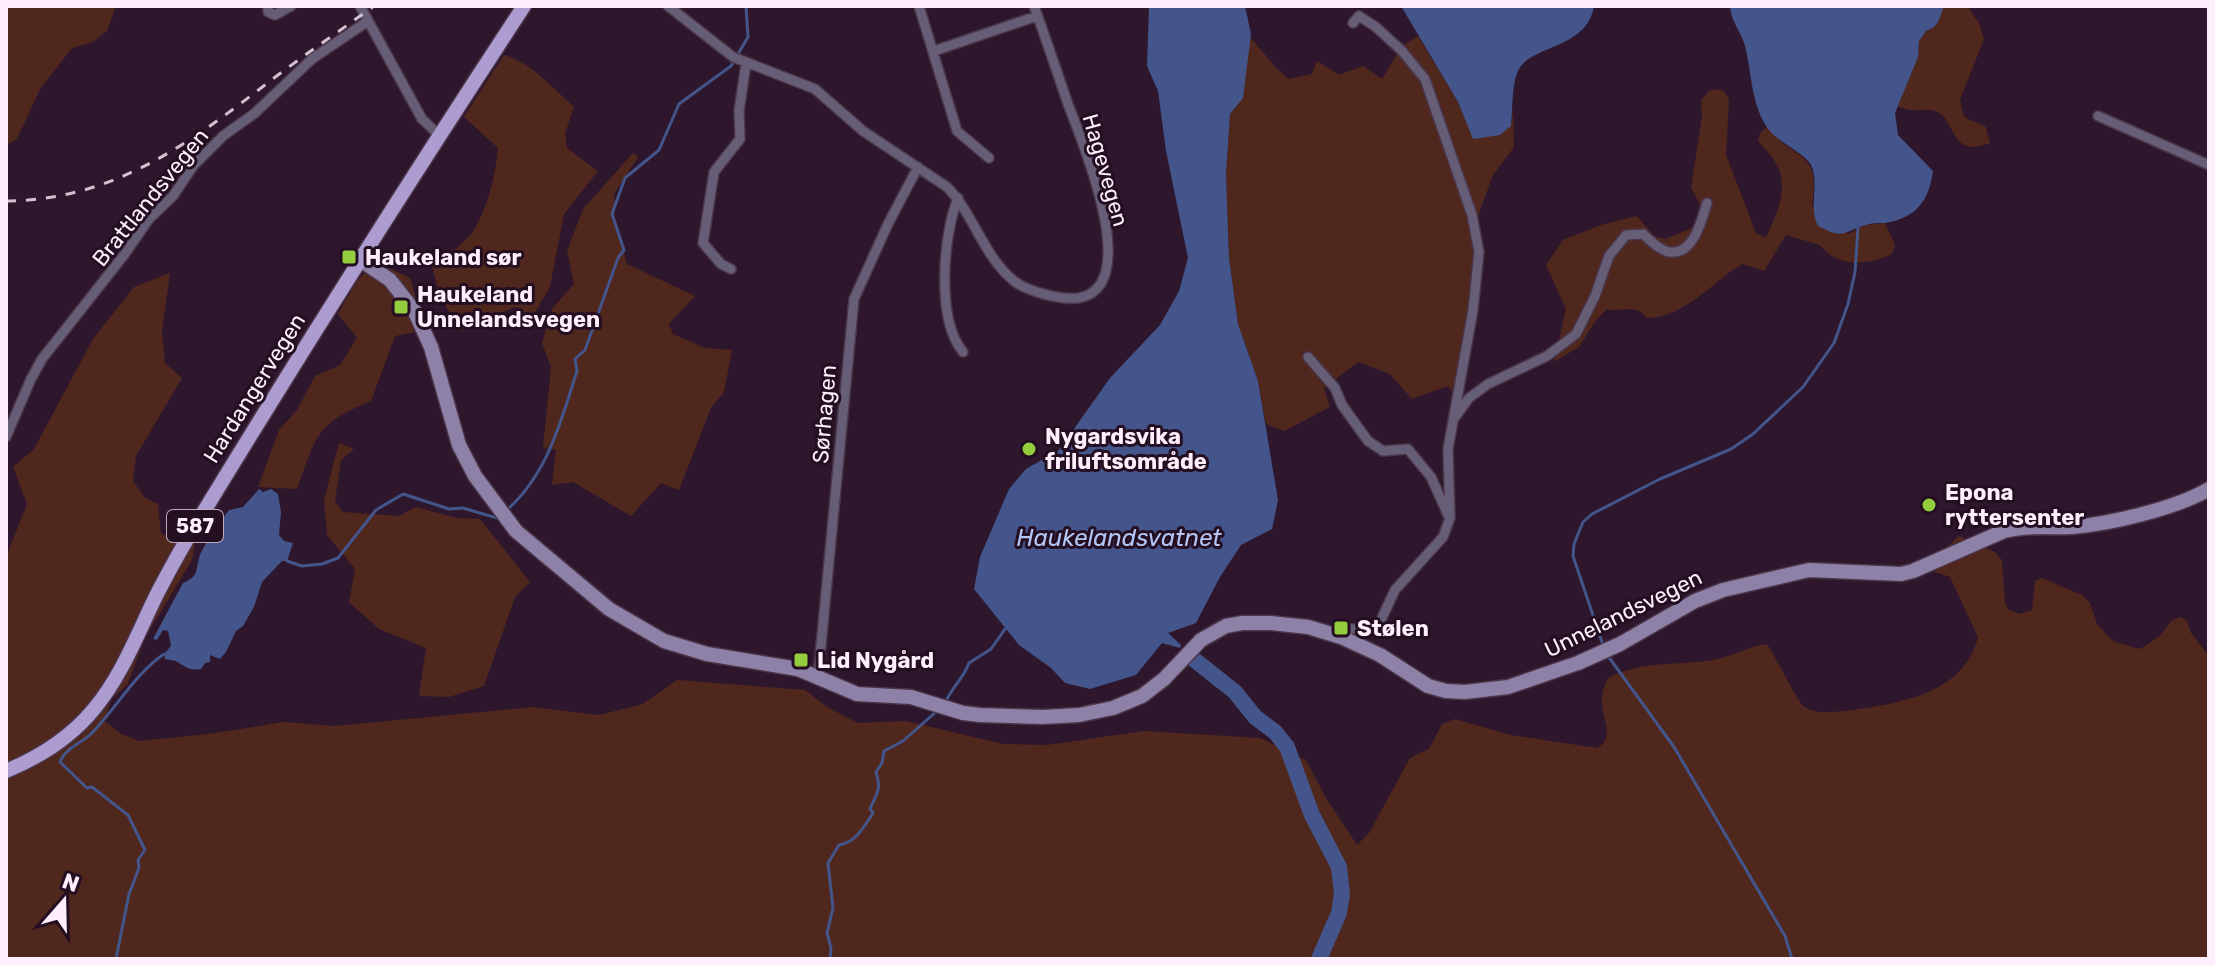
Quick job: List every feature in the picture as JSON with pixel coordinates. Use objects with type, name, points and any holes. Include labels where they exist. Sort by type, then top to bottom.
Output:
[{"type":"main road","name":"Hardangervegen","points":[[6,771],[58,743],[81,725],[105,695],[188,538],[359,259],[524,6]]},
{"type":"main road","name":"Unnelandsvegen","points":[[359,259],[390,280],[415,312],[431,347],[459,445],[475,476],[516,531],[609,609],[664,641],[707,654],[798,669],[846,691],[911,697],[963,713],[1043,717],[1113,708],[1142,696],[1164,679],[1201,640],[1226,626],[1242,623],[1308,627],[1341,637],[1380,655],[1428,686],[1465,692],[1508,687],[1578,663],[1620,644],[1695,601],[1723,590],[1809,570],[1901,574],[2004,531],[2074,527],[2116,519],[2190,499],[2209,489]]},
{"type":"street","points":[[268,6],[268,12],[275,15],[291,6]]},
{"type":"street","points":[[360,6],[422,119],[439,135]]},
{"type":"street","name":"Hagevegen","points":[[668,6],[740,60],[815,89],[863,131],[958,198],[989,251],[1017,283],[1075,299],[1092,293],[1102,282],[1108,249],[1104,209],[1036,11]]},
{"type":"street","points":[[919,6],[957,131],[989,158]]},
{"type":"street","points":[[934,51],[1036,11]]},
{"type":"street","points":[[1341,637],[1347,629],[1372,629],[1380,622],[1395,590],[1417,562],[1443,537],[1450,518],[1448,449],[1479,252],[1474,224],[1425,79],[1402,51],[1376,27],[1359,16],[1353,23]]},
{"type":"street","name":"Brattlandsvegen","points":[[6,437],[42,359],[149,219],[173,196],[194,165],[312,59],[368,21]]},
{"type":"street","points":[[731,269],[721,264],[703,243],[714,172],[740,139],[740,60]]},
{"type":"street","points":[[2098,116],[2209,165]]},
{"type":"street","name":"Sørhagen","points":[[818,677],[852,309],[856,291],[918,167]]},
{"type":"street","points":[[958,198],[950,224],[946,275],[949,325],[963,352]]},
{"type":"street","points":[[1453,420],[1469,398],[1488,384],[1547,356],[1576,334],[1595,296],[1609,256],[1626,235],[1643,234],[1661,249],[1679,252],[1699,230],[1707,203]]},
{"type":"street","points":[[1308,357],[1335,388],[1342,405],[1368,441],[1383,451],[1408,449],[1431,477],[1450,518]]},
{"type":"shaded area","points":[[6,6],[116,6],[107,31],[93,42],[72,48],[40,89],[17,139],[6,145]]},
{"type":"shaded area","points":[[1944,6],[1967,6],[1979,23],[1984,39],[1960,100],[1964,117],[1986,127],[1990,144],[1964,145],[1941,114],[1897,106],[1918,57],[1919,41],[1926,31],[1933,28]]},
{"type":"shaded area","points":[[1418,36],[1458,102],[1473,138],[1511,126],[1513,110],[1514,147],[1493,175],[1478,216],[1481,246],[1459,400],[1448,386],[1412,399],[1390,374],[1358,362],[1324,388],[1330,407],[1284,431],[1266,424],[1258,381],[1238,324],[1229,258],[1226,174],[1230,114],[1243,98],[1250,37],[1289,79],[1312,74],[1317,61],[1339,75],[1363,66],[1382,79],[1402,46]]},
{"type":"shaded area","points":[[504,55],[533,70],[574,107],[565,133],[567,148],[598,171],[564,214],[550,287],[527,326],[514,307],[460,331],[440,296],[432,266],[472,233],[486,203],[498,148],[464,117]]},
{"type":"shaded area","points":[[1717,89],[1725,92],[1729,100],[1726,155],[1756,233],[1766,238],[1778,209],[1782,189],[1779,170],[1758,140],[1767,127],[1809,165],[1814,187],[1812,205],[1849,234],[1864,225],[1885,223],[1895,245],[1892,254],[1873,261],[1844,261],[1820,245],[1786,235],[1764,271],[1742,264],[1673,312],[1647,318],[1638,311],[1607,309],[1579,347],[1554,362],[1566,309],[1546,265],[1563,240],[1604,224],[1637,216],[1654,236],[1665,239],[1692,228],[1699,210],[1699,202],[1691,188],[1702,116],[1701,100],[1709,91]]},
{"type":"shaded area","points":[[633,153],[638,157],[614,194],[615,217],[627,264],[695,296],[669,324],[673,334],[705,348],[732,350],[724,392],[711,408],[679,490],[661,483],[631,516],[573,482],[552,485],[556,450],[543,448],[551,367],[542,343],[552,309],[574,284],[567,251],[583,209]]},
{"type":"shaded area","points":[[376,262],[410,278],[425,330],[395,336],[371,401],[339,417],[320,433],[297,489],[258,487],[279,430],[297,410],[315,376],[340,365],[357,338],[338,314],[357,281]]},
{"type":"shaded area","points":[[170,273],[162,332],[165,363],[182,378],[136,456],[133,481],[145,498],[158,504],[161,533],[177,542],[195,543],[192,560],[146,636],[127,685],[111,699],[105,721],[121,734],[139,741],[283,722],[335,726],[533,707],[599,715],[643,704],[677,680],[805,690],[827,707],[858,723],[906,721],[1003,744],[1047,745],[1144,731],[1260,738],[1306,760],[1326,798],[1357,845],[1369,833],[1410,758],[1429,749],[1442,724],[1455,719],[1511,735],[1597,748],[1607,734],[1602,700],[1608,678],[1633,668],[1713,660],[1767,644],[1801,704],[1810,710],[1831,712],[1859,709],[1931,691],[1961,670],[1978,637],[1950,577],[1924,568],[1959,536],[1995,552],[2002,560],[2005,603],[2009,610],[2020,614],[2032,610],[2035,581],[2042,578],[2082,595],[2090,603],[2097,624],[2115,642],[2140,649],[2160,636],[2171,621],[2180,617],[2187,621],[2191,633],[2209,656],[2209,959],[6,959],[6,557],[27,504],[13,467],[34,449],[93,339],[134,287]]},
{"type":"shaded area","points":[[339,443],[354,449],[341,460],[335,501],[343,512],[399,516],[416,507],[457,518],[480,519],[530,582],[515,597],[484,686],[449,697],[419,696],[426,648],[379,629],[349,602],[355,569],[327,535],[324,500]]},
{"type":"water","name":"Haukelandsvatnet","points":[[1149,6],[1245,6],[1251,34],[1243,98],[1230,114],[1226,174],[1229,258],[1238,324],[1258,381],[1278,500],[1272,529],[1241,545],[1196,623],[1168,633],[1181,645],[1180,648],[1162,643],[1136,675],[1090,689],[1065,683],[1051,668],[1019,645],[974,589],[980,557],[1009,489],[1026,469],[1059,450],[1110,378],[1160,325],[1179,291],[1188,258],[1166,151],[1158,91],[1147,66]]},
{"type":"water","points":[[1401,6],[1594,6],[1581,30],[1526,61],[1519,69],[1513,89],[1511,126],[1500,135],[1473,139],[1458,102]]},
{"type":"water","points":[[1730,6],[1944,6],[1938,22],[1919,41],[1918,57],[1895,113],[1898,135],[1933,171],[1920,206],[1896,221],[1868,224],[1843,233],[1834,233],[1818,226],[1811,165],[1773,135],[1763,121],[1755,100],[1745,46]]},
{"type":"water","points":[[259,489],[263,492],[271,489],[278,494],[281,512],[279,535],[284,541],[293,543],[287,561],[282,561],[262,582],[254,607],[220,659],[210,655],[210,662],[197,669],[165,659],[164,654],[171,646],[168,631],[163,630],[157,640],[153,639],[183,583],[195,575],[212,529],[229,510],[243,507]]},
{"type":"waterway","points":[[508,509],[522,495],[552,445],[577,371],[575,359],[585,350],[618,258],[624,250],[612,214],[625,178],[659,150],[679,104],[731,66],[748,37],[746,6]]},
{"type":"waterway","points":[[1603,645],[1573,556],[1574,544],[1583,522],[1592,514],[1660,479],[1731,449],[1753,434],[1803,387],[1834,343],[1848,304],[1855,272],[1858,228]]},
{"type":"waterway","points":[[287,561],[302,566],[338,558],[376,510],[403,494],[449,509],[463,508],[497,518]]},
{"type":"waterway","points":[[946,701],[969,663],[991,649],[1005,629]]},
{"type":"waterway","points":[[116,959],[129,894],[139,868],[138,860],[145,850],[128,815],[92,787],[87,788],[60,762],[69,750],[92,733],[135,681],[164,654]]},
{"type":"waterway","points":[[1608,656],[1674,747],[1785,936],[1792,959]]},
{"type":"waterway","points":[[1191,657],[1235,692],[1255,717],[1275,732],[1287,747],[1312,815],[1339,867],[1342,894],[1339,913],[1319,959]]},
{"type":"waterway","points":[[830,959],[827,933],[833,908],[828,863],[839,845],[855,837],[873,813],[870,809],[878,788],[876,772],[882,763],[884,751],[903,741],[938,710]]},
{"type":"railway","points":[[6,201],[46,198],[83,190],[117,179],[150,163],[213,124],[374,6]]},
{"type":"place","name":"Haukeland sør","points":[[349,257]]},
{"type":"place","name":"Haukeland Unnelandsvegen","points":[[401,307]]},
{"type":"place","name":"Nygardsvika friluftsområde","points":[[1029,449]]},
{"type":"place","name":"Epona ryttersenter","points":[[1929,505]]},
{"type":"place","name":"Stølen","points":[[1341,628]]},
{"type":"place","name":"Lid Nygård","points":[[801,660]]}]
